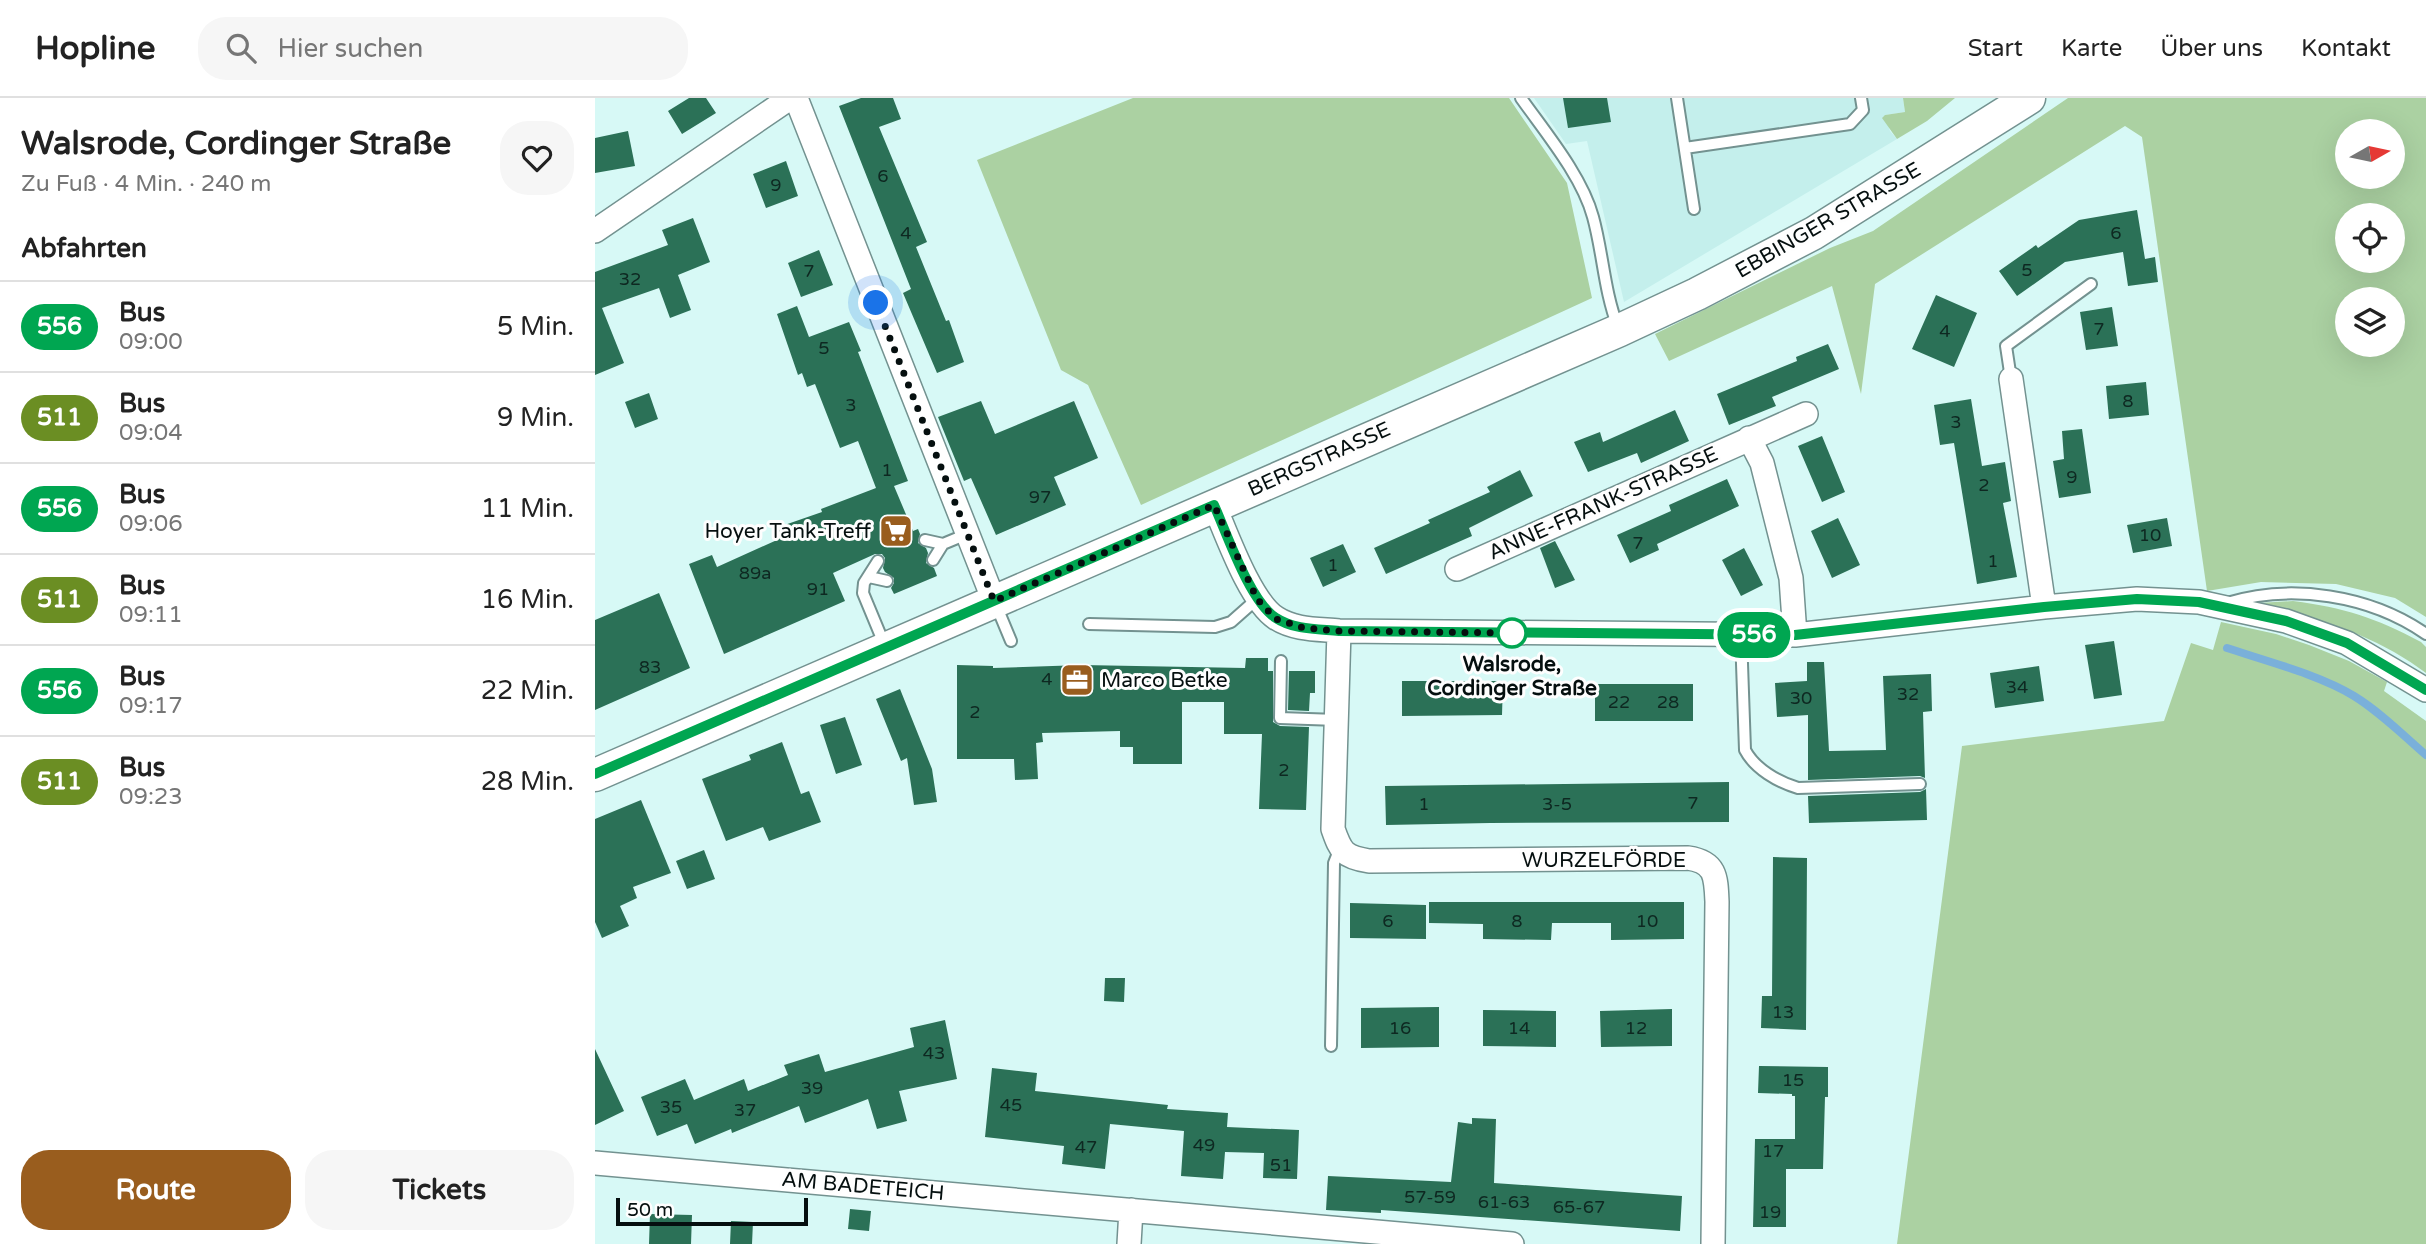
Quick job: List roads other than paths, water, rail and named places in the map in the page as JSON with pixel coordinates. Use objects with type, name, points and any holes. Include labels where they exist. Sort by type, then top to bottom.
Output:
[{"type":"main road","name":"EBBINGER STRASSE","points":[[1619,331],[1814,233],[2014,102]]},
{"type":"main road","name":"BERGSTRASSE","points":[[595,775],[1619,331]]},
{"type":"street","points":[[595,231],[790,98]]},
{"type":"street","points":[[796,98],[994,601]]},
{"type":"street","points":[[2011,379],[2044,607]]},
{"type":"street","name":"ANNE-FRANK-STRASSE","points":[[1457,569],[1805,414]]},
{"type":"street","points":[[1749,438],[1762,463],[1791,578],[1795,635]]},
{"type":"street","points":[[1214,505],[1257,599],[1276,619],[1304,628],[1339,631],[1795,635],[2137,599],[2221,605],[2286,621],[2347,643],[2426,690]]},
{"type":"street","points":[[1339,631],[1333,829],[1340,848]]},
{"type":"street","name":"WURZELFÖRDE","points":[[1340,848],[1350,858],[1369,861],[1688,858],[1700,860],[1711,867],[1716,879],[1717,902],[1713,1244]]},
{"type":"street","name":"AM BADETEICH","points":[[595,1163],[1131,1210],[1430,1241],[1512,1244]]},
{"type":"street","points":[[1129,1244],[1131,1210]]},
{"type":"lane","points":[[1521,98],[1571,169],[1593,215],[1611,308],[1619,331]]},
{"type":"lane","points":[[1677,98],[1694,209]]},
{"type":"lane","points":[[1685,148],[1850,124],[1863,110],[1861,98]]},
{"type":"lane","points":[[2011,379],[2006,346],[2091,284]]},
{"type":"lane","points":[[925,540],[943,544],[967,534]]},
{"type":"lane","points":[[933,560],[943,544]]},
{"type":"lane","points":[[878,561],[864,583],[863,593],[886,648]]},
{"type":"lane","points":[[869,577],[887,581]]},
{"type":"lane","points":[[2221,605],[2250,596],[2282,593],[2330,597],[2370,606],[2411,624],[2426,634]]},
{"type":"lane","points":[[1089,624],[1215,627],[1231,622],[1257,599]]},
{"type":"lane","points":[[994,601],[1011,641]]},
{"type":"lane","points":[[1741,635],[1745,750],[1749,758],[1780,782],[1798,788],[1920,784]]},
{"type":"lane","points":[[1281,661],[1280,718],[1337,720]]},
{"type":"lane","points":[[1331,1046],[1334,863],[1340,848]]},
{"type":"waterway","points":[[2227,648],[2340,688],[2373,709],[2426,755]]},
{"type":"place","name":"Hoyer Tank-Treff","points":[[896,531]]},
{"type":"place","name":"Walsrode, Cordinger Straße","points":[[1512,633]]},
{"type":"place","name":"Marco Betke","points":[[1077,680]]}]
